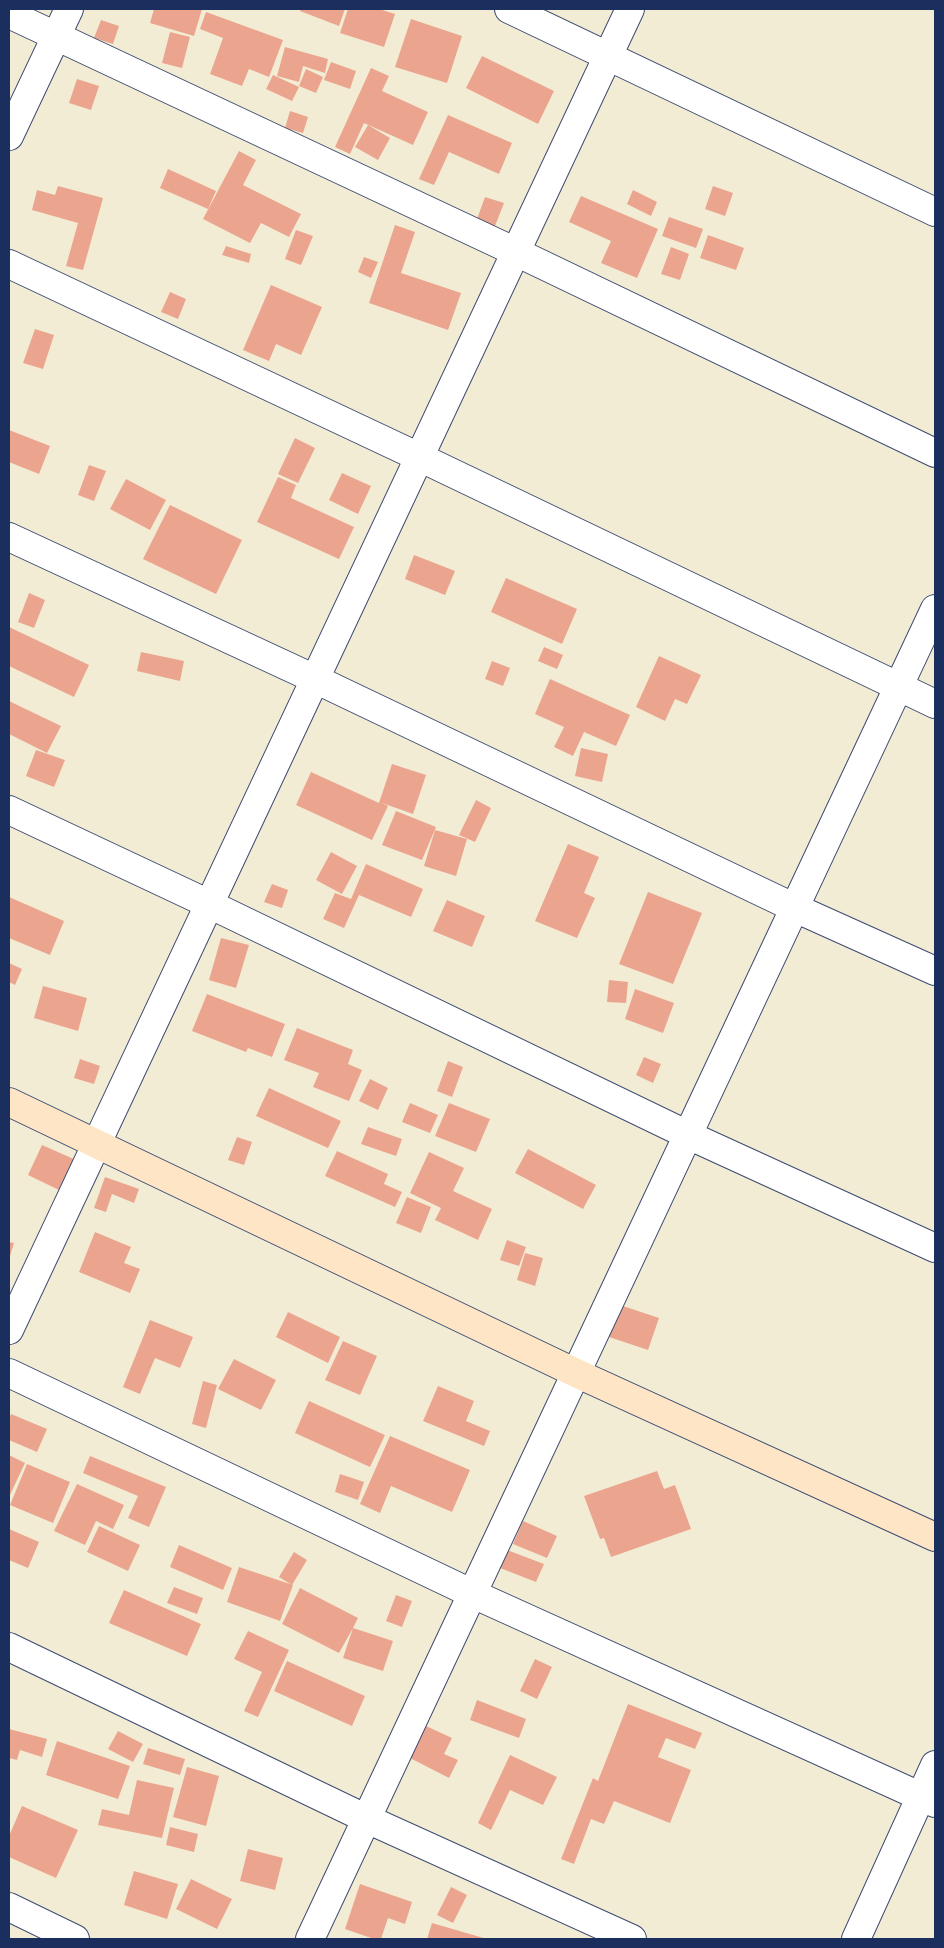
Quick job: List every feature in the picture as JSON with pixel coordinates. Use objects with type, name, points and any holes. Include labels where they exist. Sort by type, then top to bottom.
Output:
[{"type":"street","points":[[9,136],[69,9]]},
{"type":"street","points":[[509,9],[935,212]]},
{"type":"street","points":[[9,1330],[630,9]]},
{"type":"street","points":[[9,14],[516,252],[935,453]]},
{"type":"street","points":[[9,264],[419,457],[898,688],[935,704]]},
{"type":"street","points":[[9,537],[315,679],[795,908],[935,971]]},
{"type":"street","points":[[310,1939],[935,609]]},
{"type":"street","points":[[9,810],[209,904],[688,1135],[935,1248]]},
{"type":"street","points":[[9,1102],[576,1374],[935,1537]]},
{"type":"street","points":[[9,1373],[473,1594],[928,1800]]},
{"type":"street","points":[[9,1647],[367,1819],[632,1939]]},
{"type":"street","points":[[856,1939],[928,1800],[935,1765]]},
{"type":"street","points":[[9,1908],[75,1939]]},
{"type":"building","points":[[154,9],[202,9],[194,36],[150,23]]},
{"type":"building","points":[[301,9],[345,9],[339,26],[300,11]]},
{"type":"building","points":[[348,9],[379,9],[395,14],[384,47],[340,33]]},
{"type":"building","points":[[206,12],[283,40],[269,77],[249,69],[242,86],[210,74],[223,38],[200,29]]},
{"type":"building","points":[[411,19],[462,36],[447,83],[395,67]]},
{"type":"building","points":[[101,20],[119,26],[113,44],[94,38]]},
{"type":"building","points":[[170,32],[190,37],[182,68],[162,63]]},
{"type":"building","points":[[285,47],[328,59],[325,73],[303,66],[299,82],[277,76]]},
{"type":"building","points":[[482,56],[554,91],[538,124],[466,88]]},
{"type":"building","points":[[331,62],[356,71],[350,89],[324,80]]},
{"type":"building","points":[[371,68],[389,76],[382,91],[428,112],[413,145],[364,123],[350,154],[335,147]]},
{"type":"building","points":[[306,69],[323,77],[316,93],[299,86]]},
{"type":"building","points":[[273,75],[299,87],[292,101],[266,89]]},
{"type":"building","points":[[77,79],[99,86],[91,110],[69,103]]},
{"type":"building","points":[[290,111],[308,117],[303,133],[285,128]]},
{"type":"building","points":[[448,115],[512,143],[499,174],[449,152],[434,185],[419,179]]},
{"type":"building","points":[[368,125],[390,138],[378,160],[355,147]]},
{"type":"building","points":[[239,151],[256,160],[243,185],[301,214],[289,237],[261,223],[250,243],[203,219]]},
{"type":"building","points":[[168,169],[216,191],[208,209],[160,188]]},
{"type":"building","points":[[58,186],[103,198],[83,270],[66,266],[78,223],[32,210],[37,190],[55,195]]},
{"type":"building","points":[[713,186],[733,193],[725,216],[705,209]]},
{"type":"building","points":[[633,190],[657,202],[651,216],[627,204]]},
{"type":"building","points":[[581,196],[658,229],[637,278],[601,263],[611,241],[569,222]]},
{"type":"building","points":[[485,197],[504,203],[495,226],[477,219]]},
{"type":"building","points":[[669,217],[703,229],[696,248],[662,236]]},
{"type":"building","points":[[395,225],[415,232],[401,273],[461,293],[448,330],[369,303]]},
{"type":"building","points":[[296,230],[313,236],[301,265],[285,259]]},
{"type":"building","points":[[708,235],[744,248],[736,270],[700,258]]},
{"type":"building","points":[[226,246],[251,254],[249,263],[222,255]]},
{"type":"building","points":[[671,247],[689,254],[680,280],[661,274]]},
{"type":"building","points":[[364,257],[378,262],[371,278],[358,272]]},
{"type":"building","points":[[271,285],[322,307],[301,355],[276,344],[269,361],[243,350]]},
{"type":"building","points":[[170,292],[186,299],[178,319],[161,312]]},
{"type":"building","points":[[35,329],[54,335],[43,369],[23,363]]},
{"type":"building","points":[[9,430],[50,446],[39,474],[9,462]]},
{"type":"building","points":[[295,438],[315,448],[298,483],[278,474]]},
{"type":"building","points":[[89,465],[106,471],[94,501],[78,495]]},
{"type":"building","points":[[342,473],[371,486],[358,514],[329,500]]},
{"type":"building","points":[[278,477],[296,485],[291,498],[354,527],[339,559],[257,522]]},
{"type":"building","points":[[126,479],[166,500],[150,530],[110,509]]},
{"type":"building","points":[[170,505],[242,540],[216,594],[143,559]]},
{"type":"building","points":[[414,555],[455,571],[445,595],[405,579]]},
{"type":"building","points":[[506,578],[577,609],[562,644],[491,612]]},
{"type":"building","points":[[29,593],[45,600],[34,628],[18,622]]},
{"type":"building","points":[[9,627],[89,665],[74,697],[9,666]]},
{"type":"building","points":[[544,647],[563,655],[557,669],[538,661]]},
{"type":"building","points":[[141,652],[184,661],[180,681],[137,671]]},
{"type":"building","points":[[659,656],[701,675],[687,704],[675,699],[665,721],[636,707]]},
{"type":"building","points":[[492,661],[510,668],[503,686],[485,679]]},
{"type":"building","points":[[550,679],[630,715],[616,746],[584,732],[573,756],[554,747],[564,727],[535,714]]},
{"type":"building","points":[[9,701],[61,726],[47,753],[9,734]]},
{"type":"building","points":[[581,748],[608,754],[602,782],[575,776]]},
{"type":"building","points":[[36,750],[65,760],[54,787],[26,776]]},
{"type":"building","points":[[392,764],[426,775],[413,814],[382,803],[388,806],[372,840],[296,805],[311,772],[379,803]]},
{"type":"building","points":[[476,800],[491,808],[475,842],[459,835]]},
{"type":"building","points":[[396,811],[436,827],[422,860],[382,845]]},
{"type":"building","points":[[435,830],[467,839],[456,876],[424,866]]},
{"type":"building","points":[[568,844],[599,857],[584,893],[595,898],[577,938],[535,921]]},
{"type":"building","points":[[331,852],[357,866],[342,894],[316,880]]},
{"type":"building","points":[[366,864],[423,889],[411,917],[359,895],[344,928],[323,919],[335,893],[351,899]]},
{"type":"building","points":[[272,884],[288,890],[282,908],[264,902]]},
{"type":"building","points":[[648,892],[702,913],[673,984],[619,964]]},
{"type":"building","points":[[9,897],[64,921],[50,955],[9,938]]},
{"type":"building","points":[[447,900],[485,916],[472,947],[433,931]]},
{"type":"building","points":[[221,938],[249,945],[236,988],[209,980]]},
{"type":"building","points":[[9,963],[22,969],[15,985],[9,982]]},
{"type":"building","points":[[609,980],[628,982],[626,1003],[607,1002]]},
{"type":"building","points":[[43,986],[87,998],[78,1031],[34,1018]]},
{"type":"building","points":[[635,989],[674,1003],[663,1033],[625,1019]]},
{"type":"building","points":[[207,994],[285,1024],[272,1057],[248,1048],[246,1052],[192,1031]]},
{"type":"building","points":[[297,1028],[353,1050],[348,1064],[362,1070],[349,1101],[313,1087],[319,1073],[284,1060]]},
{"type":"building","points":[[644,1057],[661,1064],[653,1083],[636,1075]]},
{"type":"building","points":[[80,1059],[100,1066],[94,1084],[74,1078]]},
{"type":"building","points":[[448,1061],[463,1067],[452,1097],[437,1091]]},
{"type":"building","points":[[370,1079],[388,1088],[378,1110],[359,1101]]},
{"type":"building","points":[[269,1088],[341,1121],[328,1148],[256,1116]]},
{"type":"building","points":[[410,1103],[438,1115],[430,1133],[402,1122]]},
{"type":"building","points":[[449,1103],[490,1119],[476,1152],[435,1136]]},
{"type":"building","points":[[368,1127],[402,1139],[396,1156],[361,1144]]},
{"type":"building","points":[[237,1137],[252,1142],[244,1165],[228,1160]]},
{"type":"building","points":[[42,1145],[76,1160],[61,1191],[28,1175]]},
{"type":"building","points":[[528,1149],[596,1185],[583,1209],[515,1173]]},
{"type":"building","points":[[337,1151],[388,1174],[384,1184],[402,1192],[395,1207],[325,1176]]},
{"type":"building","points":[[429,1152],[464,1168],[453,1191],[492,1209],[478,1240],[435,1220],[441,1208],[410,1193]]},
{"type":"building","points":[[105,1177],[139,1189],[134,1203],[112,1194],[106,1212],[94,1208]]},
{"type":"building","points":[[407,1197],[431,1207],[421,1233],[396,1223]]},
{"type":"building","points":[[95,1232],[131,1247],[124,1263],[140,1269],[130,1293],[79,1272]]},
{"type":"building","points":[[507,1240],[526,1247],[519,1266],[500,1260]]},
{"type":"building","points":[[9,1242],[14,1243],[10,1256],[9,1256]]},
{"type":"building","points":[[525,1253],[543,1258],[535,1286],[517,1280]]},
{"type":"building","points":[[620,1305],[659,1318],[648,1350],[609,1337]]},
{"type":"building","points":[[288,1312],[340,1337],[328,1363],[276,1337]]},
{"type":"building","points":[[150,1320],[193,1337],[180,1368],[155,1358],[140,1394],[123,1387]]},
{"type":"building","points":[[343,1341],[377,1356],[360,1395],[325,1380]]},
{"type":"building","points":[[234,1359],[276,1380],[261,1410],[218,1389]]},
{"type":"building","points":[[203,1381],[217,1385],[206,1428],[192,1424]]},
{"type":"building","points":[[438,1386],[474,1401],[466,1421],[490,1431],[484,1446],[423,1421]]},
{"type":"building","points":[[309,1401],[385,1435],[370,1467],[295,1433]]},
{"type":"building","points":[[11,1414],[47,1429],[37,1452],[9,1440]]},
{"type":"building","points":[[390,1436],[470,1470],[452,1512],[391,1486],[380,1513],[360,1504]]},
{"type":"building","points":[[9,1455],[25,1463],[9,1497]]},
{"type":"building","points":[[90,1456],[166,1487],[149,1527],[128,1518],[138,1496],[83,1473]]},
{"type":"building","points":[[27,1464],[70,1482],[53,1523],[10,1505]]},
{"type":"building","points":[[657,1471],[664,1489],[675,1485],[691,1529],[611,1557],[604,1538],[600,1539],[584,1496]]},
{"type":"building","points":[[340,1474],[364,1482],[358,1500],[335,1492]]},
{"type":"building","points":[[77,1484],[124,1505],[113,1529],[96,1521],[85,1545],[54,1531]]},
{"type":"building","points":[[523,1521],[557,1536],[547,1558],[513,1544]]},
{"type":"building","points":[[99,1526],[140,1545],[128,1571],[87,1552]]},
{"type":"building","points":[[9,1529],[39,1542],[28,1568],[9,1560]]},
{"type":"building","points":[[179,1545],[232,1568],[223,1590],[170,1567]]},
{"type":"building","points":[[507,1550],[544,1564],[536,1582],[500,1568]]},
{"type":"building","points":[[294,1552],[307,1560],[292,1585],[279,1577]]},
{"type":"building","points":[[239,1567],[293,1585],[280,1621],[227,1602]]},
{"type":"building","points":[[174,1587],[203,1598],[197,1614],[167,1603]]},
{"type":"building","points":[[300,1588],[358,1618],[339,1653],[282,1624]]},
{"type":"building","points":[[124,1590],[201,1624],[187,1656],[109,1623]]},
{"type":"building","points":[[396,1595],[412,1601],[402,1627],[386,1621]]},
{"type":"building","points":[[353,1628],[393,1641],[383,1671],[343,1658]]},
{"type":"building","points":[[248,1631],[289,1650],[258,1717],[244,1711],[262,1672],[234,1659]]},
{"type":"building","points":[[535,1659],[552,1667],[537,1699],[520,1691]]},
{"type":"building","points":[[287,1661],[365,1696],[352,1726],[274,1691]]},
{"type":"building","points":[[477,1700],[526,1719],[519,1738],[470,1720]]},
{"type":"building","points":[[628,1704],[702,1733],[695,1749],[666,1738],[658,1757],[691,1770],[670,1823],[614,1801],[604,1824],[591,1819],[574,1864],[561,1859],[593,1778],[598,1781]]},
{"type":"building","points":[[426,1726],[452,1738],[444,1754],[458,1760],[449,1778],[410,1758]]},
{"type":"building","points":[[9,1729],[47,1739],[42,1757],[20,1750],[17,1760],[9,1758]]},
{"type":"building","points":[[118,1731],[143,1744],[133,1762],[108,1749]]},
{"type":"building","points":[[57,1741],[130,1766],[118,1799],[46,1775]]},
{"type":"building","points":[[148,1748],[185,1759],[180,1775],[143,1764]]},
{"type":"building","points":[[510,1755],[557,1777],[543,1805],[510,1790],[491,1830],[478,1823]]},
{"type":"building","points":[[187,1767],[219,1776],[206,1826],[173,1817]]},
{"type":"building","points":[[137,1780],[174,1788],[162,1838],[98,1825],[102,1809],[129,1815]]},
{"type":"building","points":[[22,1806],[78,1830],[56,1878],[9,1857],[9,1836]]},
{"type":"building","points":[[170,1827],[198,1834],[194,1852],[166,1845]]},
{"type":"building","points":[[248,1849],[283,1858],[275,1890],[240,1881]]},
{"type":"building","points":[[134,1871],[178,1884],[167,1919],[124,1905]]},
{"type":"building","points":[[191,1879],[232,1899],[217,1929],[176,1909]]},
{"type":"building","points":[[360,1884],[412,1902],[405,1924],[388,1918],[381,1939],[374,1939],[345,1929]]},
{"type":"building","points":[[451,1887],[467,1895],[453,1923],[437,1915]]},
{"type":"building","points":[[432,1923],[487,1939],[427,1939]]}]
